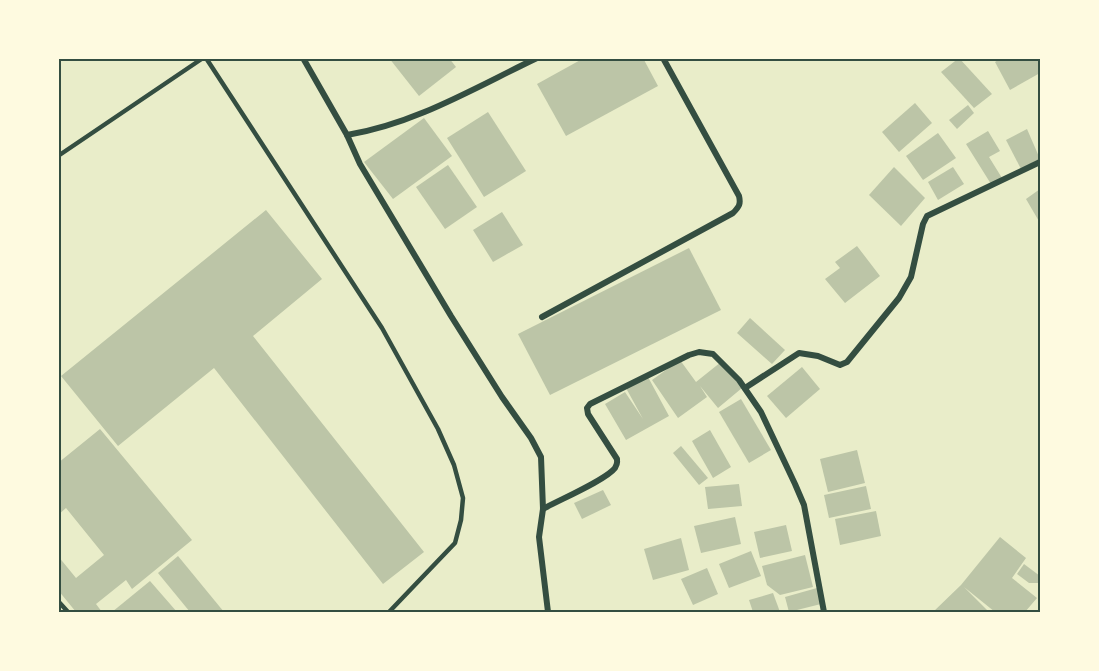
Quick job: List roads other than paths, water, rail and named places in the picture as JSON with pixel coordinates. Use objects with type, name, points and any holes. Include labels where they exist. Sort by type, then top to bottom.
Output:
[{"type":"street","points":[[303,58],[347,135],[360,164],[451,316],[541,457],[543,509],[539,537],[548,612]]},
{"type":"street","points":[[347,135],[372,131],[404,120],[537,58]]},
{"type":"street","points":[[542,317],[739,208],[739,196],[663,58]]},
{"type":"street","points":[[745,388],[799,353],[818,356],[840,364],[847,362],[899,298],[911,277],[923,224],[927,216],[1041,162]]},
{"type":"street","points":[[543,509],[614,470],[617,464],[617,459],[588,414],[587,408],[590,404],[689,355],[699,352],[713,354],[745,388],[761,412],[804,505],[824,612]]},
{"type":"lane","points":[[58,156],[204,58],[382,328],[438,429],[454,465],[464,498],[455,543],[389,612]]},
{"type":"lane","points":[[58,601],[68,612]]}]
